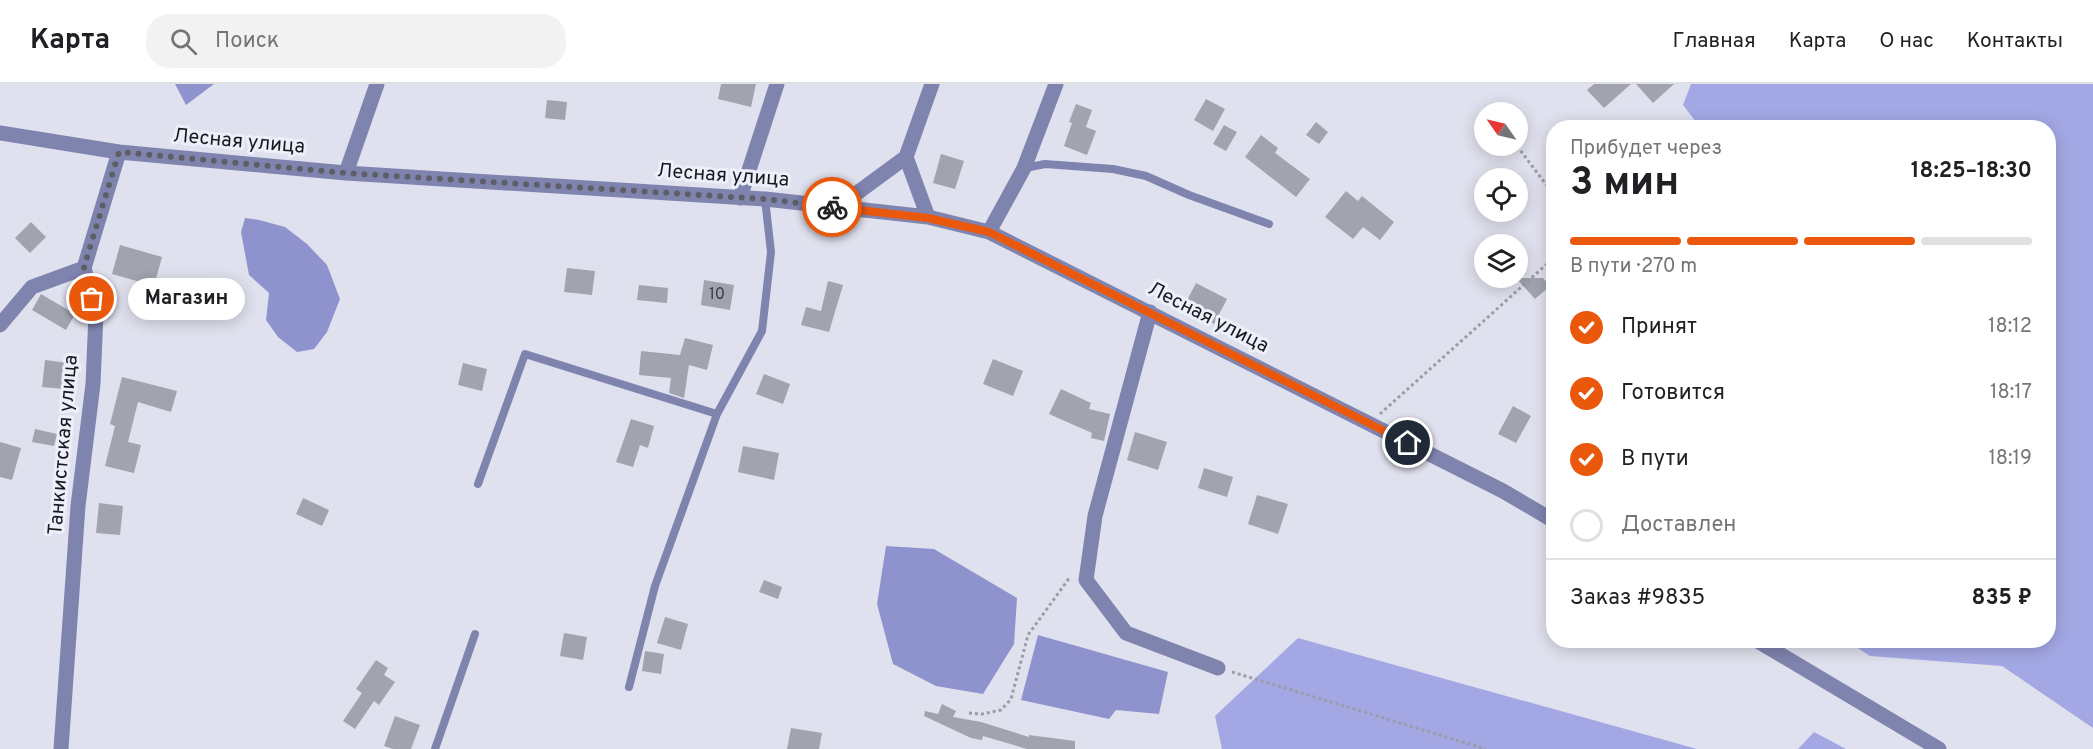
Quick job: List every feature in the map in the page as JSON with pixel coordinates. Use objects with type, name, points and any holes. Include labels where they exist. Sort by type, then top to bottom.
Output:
[{"type":"street","points":[[346,173],[377,84]]},
{"type":"street","points":[[740,198],[777,84]]},
{"type":"street","points":[[838,207],[906,157],[932,84]]},
{"type":"street","points":[[989,232],[1024,168],[1056,84]]},
{"type":"street","name":"Лесная улица","points":[[0,133],[119,152],[346,173],[765,199],[928,218],[989,232],[1503,491],[1546,516]]},
{"type":"street","points":[[0,325],[32,287],[84,267],[119,152]]},
{"type":"street","points":[[906,157],[928,218]]},
{"type":"street","name":"Танкистская улица","points":[[61,749],[78,506],[93,384],[96,314],[84,267]]},
{"type":"street","points":[[1150,312],[1095,516],[1086,580],[1126,633],[1218,668]]},
{"type":"street","points":[[1769,648],[1939,749]]},
{"type":"lane","points":[[1024,168],[1046,164],[1113,169],[1146,176],[1189,195],[1269,224]]},
{"type":"lane","points":[[629,687],[655,586],[717,414],[762,331],[771,252],[765,199]]},
{"type":"lane","points":[[478,484],[525,354],[717,414]]},
{"type":"lane","points":[[435,749],[475,634]]},
{"type":"path","points":[[1524,156],[1546,185]]},
{"type":"path","points":[[1370,424],[1546,265]]},
{"type":"path","points":[[969,713],[982,714],[1001,710],[1011,699],[1028,635],[1062,587],[1090,556]]},
{"type":"path","points":[[1218,668],[1486,749]]},
{"type":"shaded area","points":[[175,84],[214,84],[186,105]]},
{"type":"shaded area","points":[[1691,84],[2093,84],[2093,728],[2002,666],[1870,656],[1858,648],[2056,648],[2056,120],[1695,120],[1683,105]]},
{"type":"shaded area","points":[[245,218],[285,227],[307,244],[327,265],[340,299],[327,332],[314,349],[297,352],[278,337],[266,320],[269,293],[249,275],[241,232]]},
{"type":"shaded area","points":[[886,546],[934,549],[1017,598],[1014,644],[983,694],[936,686],[893,664],[877,604]]},
{"type":"shaded area","points":[[1038,635],[1168,672],[1159,714],[1116,710],[1109,719],[1021,700]]},
{"type":"shaded area","points":[[1298,638],[1697,749],[1222,749],[1215,716]]},
{"type":"shaded area","points":[[1814,732],[1846,749],[1798,749]]},
{"type":"building","points":[[721,84],[756,84],[751,107],[718,99]]},
{"type":"building","points":[[1594,84],[1631,84],[1604,108],[1587,90]]},
{"type":"building","points":[[1636,84],[1674,84],[1653,103]]},
{"type":"building","points":[[1206,99],[1225,109],[1213,131],[1194,120]]},
{"type":"building","points":[[547,100],[567,102],[565,120],[545,118]]},
{"type":"building","points":[[1076,104],[1092,110],[1086,127],[1096,131],[1087,155],[1064,146]]},
{"type":"building","points":[[1316,122],[1328,132],[1319,144],[1306,135]]},
{"type":"building","points":[[1224,125],[1237,132],[1226,151],[1213,144]]},
{"type":"building","points":[[1261,135],[1278,148],[1275,153],[1310,179],[1296,197],[1245,157]]},
{"type":"building","points":[[941,154],[964,161],[955,189],[933,183]]},
{"type":"building","points":[[1346,191],[1358,201],[1362,196],[1394,222],[1380,240],[1363,227],[1353,239],[1325,217]]},
{"type":"building","points":[[31,222],[46,237],[30,253],[15,238]]},
{"type":"building","points":[[120,245],[162,257],[154,286],[112,274]]},
{"type":"building","points":[[567,268],[595,271],[592,295],[564,292]]},
{"type":"building","points":[[1528,278],[1543,278],[1546,281],[1546,289],[1535,299],[1525,288],[1528,288]]},
{"type":"building","points":[[704,280],[734,285],[730,310],[701,305]]},
{"type":"building","points":[[828,281],[843,285],[829,332],[801,325],[806,307],[821,311]]},
{"type":"building","points":[[1196,283],[1227,299],[1214,324],[1183,308]]},
{"type":"building","points":[[639,285],[668,288],[667,303],[637,300]]},
{"type":"building","points":[[41,294],[75,314],[66,330],[32,310]]},
{"type":"building","points":[[685,338],[713,345],[707,370],[689,365],[684,398],[669,393],[671,378],[639,375],[641,351],[680,355]]},
{"type":"building","points":[[993,359],[1023,371],[1013,396],[983,384]]},
{"type":"building","points":[[45,360],[68,363],[65,389],[42,387]]},
{"type":"building","points":[[463,363],[487,369],[482,391],[458,385]]},
{"type":"building","points":[[764,374],[790,384],[783,404],[756,394]]},
{"type":"building","points":[[122,377],[177,391],[171,412],[138,402],[128,442],[141,445],[134,473],[105,466],[115,426],[110,424]]},
{"type":"building","points":[[1061,389],[1091,403],[1089,409],[1110,414],[1104,441],[1091,438],[1092,433],[1049,414]]},
{"type":"building","points":[[1513,406],[1531,416],[1516,443],[1498,434]]},
{"type":"building","points":[[631,419],[654,426],[648,448],[640,445],[633,467],[616,462]]},
{"type":"building","points":[[35,429],[57,434],[54,446],[32,442]]},
{"type":"building","points":[[1135,432],[1167,442],[1158,470],[1127,460]]},
{"type":"building","points":[[0,442],[21,448],[12,480],[0,477]]},
{"type":"building","points":[[743,446],[779,453],[774,480],[738,472]]},
{"type":"building","points":[[1204,468],[1233,477],[1227,497],[1198,488]]},
{"type":"building","points":[[1257,495],[1288,504],[1278,534],[1248,524]]},
{"type":"building","points":[[303,498],[329,510],[322,526],[296,514]]},
{"type":"building","points":[[99,503],[123,506],[120,535],[96,533]]},
{"type":"building","points":[[764,580],[782,587],[778,599],[759,592]]},
{"type":"building","points":[[665,617],[688,624],[681,650],[657,643]]},
{"type":"building","points":[[564,633],[587,637],[583,660],[560,656]]},
{"type":"building","points":[[645,651],[664,654],[661,674],[642,671]]},
{"type":"building","points":[[376,660],[388,668],[384,675],[395,682],[379,705],[374,701],[355,729],[343,721],[362,693],[356,689]]},
{"type":"building","points":[[942,704],[956,711],[953,717],[981,722],[1029,737],[1029,735],[1075,741],[1075,749],[1027,749],[983,736],[982,740],[971,738],[924,716],[925,711],[938,714]]},
{"type":"building","points":[[395,716],[420,725],[411,749],[393,749],[384,746]]},
{"type":"building","points":[[791,728],[822,733],[819,749],[787,749]]},
{"type":"way so far","points":[[92,299],[84,267],[119,152],[346,173],[765,199],[832,207]]},
{"type":"place","name":"Магазин","points":[[92,299]]},
{"type":"route","points":[[832,207],[928,218],[989,232],[1408,443]]}]
